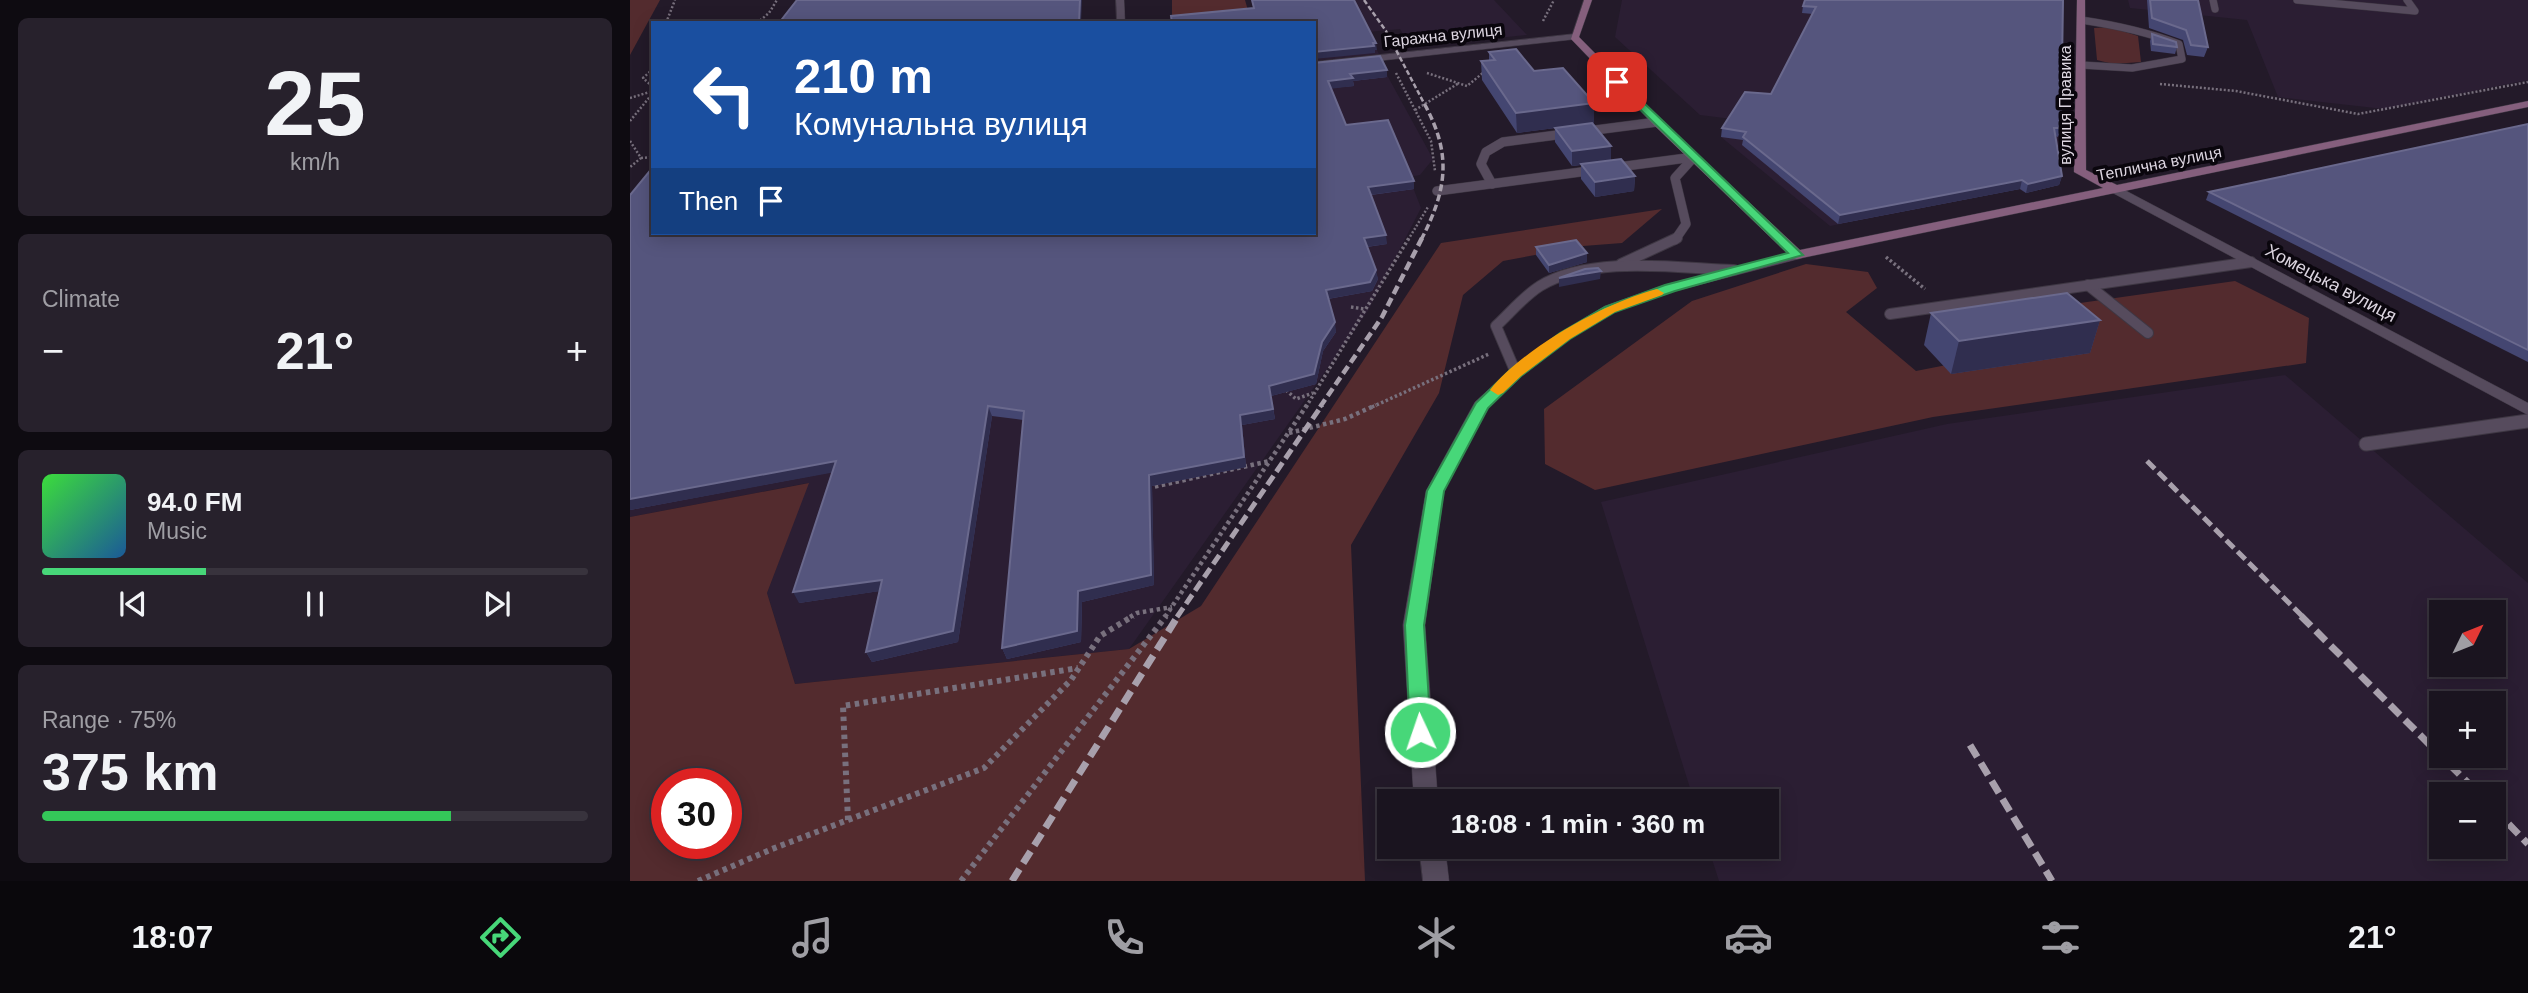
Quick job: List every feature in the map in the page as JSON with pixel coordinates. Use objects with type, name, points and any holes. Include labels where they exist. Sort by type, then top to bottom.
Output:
[{"type":"street","points":[[1120,0],[1121,21]]},
{"type":"street","points":[[1588,0],[1574,37],[1657,122],[1797,255]]},
{"type":"street","name":"вулиця Правика","points":[[2081,0],[2080,172],[2115,189]]},
{"type":"street","name":"Гаражна вулиця","points":[[1316,65],[1574,37]]},
{"type":"street","name":"Теплична вулиця","points":[[1797,255],[2528,104]]},
{"type":"street","name":"Хомецька вулиця","points":[[2115,189],[2528,410]]},
{"type":"street","points":[[1425,789],[1414,625],[1435,491],[1481,406],[1516,373],[1565,336],[1610,309],[1670,288],[1797,255]]},
{"type":"street","points":[[1433,859],[1436,881]]},
{"type":"lane","points":[[2213,0],[2215,9]]},
{"type":"lane","points":[[2297,0],[2415,11],[2407,0]]},
{"type":"lane","points":[[2081,20],[2119,26],[2164,38],[2179,44],[2182,59],[2165,65],[2081,65]]},
{"type":"lane","points":[[1492,184],[1481,164],[1486,152],[1503,142],[1657,122]]},
{"type":"lane","points":[[1437,191],[1693,157]]},
{"type":"lane","points":[[1618,266],[1675,239],[1686,224],[1675,178],[1693,157]]},
{"type":"lane","points":[[1890,314],[2251,262]]},
{"type":"lane","points":[[1516,373],[1496,326],[1542,284],[1574,273],[1618,266],[1734,271]]},
{"type":"lane","points":[[2088,285],[2148,332]]},
{"type":"lane","points":[[2366,444],[2528,421]]},
{"type":"path","points":[[666,21],[675,0]]},
{"type":"path","points":[[759,21],[769,13],[777,0]]},
{"type":"path","points":[[1549,12],[1554,0]]},
{"type":"path","points":[[1387,57],[1431,141],[1435,173]]},
{"type":"path","points":[[1467,86],[1487,69]]},
{"type":"path","points":[[651,71],[643,78],[651,88]]},
{"type":"path","points":[[2358,114],[2528,82]]},
{"type":"path","points":[[1415,110],[1460,83]]},
{"type":"path","points":[[2153,84],[2236,91],[2371,116]]},
{"type":"path","points":[[630,98],[651,91]]},
{"type":"path","points":[[630,121],[651,93]]},
{"type":"path","points":[[630,141],[641,158]]},
{"type":"path","points":[[630,167],[641,158],[651,157]]},
{"type":"path","points":[[961,881],[1173,606],[1314,393],[1430,204]]},
{"type":"path","points":[[1894,263],[1923,288]]},
{"type":"path","points":[[1351,307],[1365,309]]},
{"type":"path","points":[[1288,433],[1345,419],[1505,348]]},
{"type":"path","points":[[1286,390],[1296,398],[1314,393]]},
{"type":"path","points":[[1141,489],[1239,470],[1270,460]]},
{"type":"path","points":[[698,881],[984,768],[1071,680],[1100,636],[1137,612],[1173,606]]},
{"type":"path","points":[[848,820],[843,706],[1079,668]]},
{"type":"shaded area","points":[[630,0],[660,0],[630,55]]},
{"type":"shaded area","points":[[1172,0],[1245,0],[1249,14],[1172,21]]},
{"type":"shaded area","points":[[1251,0],[1494,0],[1527,35],[1411,47],[1400,29],[1368,32],[1379,54],[1316,61],[1316,21],[1190,21],[1255,15]]},
{"type":"shaded area","points":[[1622,0],[2062,0],[2059,185],[2026,193],[2019,189],[1830,226],[1721,137],[1732,119],[1700,115],[1615,37]]},
{"type":"shaded area","points":[[2128,0],[2528,0],[2528,80],[2384,109],[2278,97],[2247,20],[2130,8]]},
{"type":"shaded area","points":[[2110,27],[2138,36],[2141,62],[2113,64],[2097,60],[2094,28]]},
{"type":"shaded area","points":[[1381,64],[1433,159],[1420,175],[1409,177],[1421,208],[1368,311],[1129,649],[795,684],[767,593],[808,483],[630,517],[630,199],[651,230],[651,235],[1316,235],[1316,77]]},
{"type":"shaded area","points":[[1662,209],[1622,243],[1583,246],[1503,261],[1463,295],[1439,393],[1351,545],[1365,881],[630,881],[630,517],[809,483],[767,593],[795,684],[1129,649],[1201,606],[1441,243]]},
{"type":"shaded area","points":[[1806,264],[1868,272],[1877,288],[1846,312],[1916,371],[2094,336],[2066,305],[2235,281],[2309,318],[2306,363],[1933,417],[1595,490],[1545,464],[1544,409],[1692,301]]},
{"type":"shaded area","points":[[2285,375],[2528,583],[2528,881],[1719,881],[1712,859],[1779,859],[1779,789],[1690,789],[1601,502],[1947,424]]},
{"type":"building","points":[[797,0],[1080,0],[1079,21],[781,21]]},
{"type":"building","points":[[1252,0],[1354,0],[1376,43],[1373,43],[1374,46],[1316,52],[1316,21],[1172,21],[1171,16],[1254,8]]},
{"type":"building","points":[[1805,0],[2063,0],[2061,128],[2054,128],[2062,176],[2028,184],[2022,180],[1840,215],[1743,137],[1746,132],[1722,128],[1745,92],[1771,94],[1816,7],[1803,6]]},
{"type":"building","points":[[2150,0],[2198,0],[2208,47],[2191,45],[2186,30],[2152,18]]},
{"type":"building","points":[[2152,34],[2176,42],[2177,47],[2153,44]]},
{"type":"building","points":[[1516,49],[1534,71],[1563,68],[1594,103],[1516,113],[1481,61],[1495,60],[1489,52]]},
{"type":"building","points":[[1380,56],[1387,70],[1350,74],[1353,78],[1328,81],[1346,125],[1388,120],[1414,181],[1368,187],[1386,235],[1364,238],[1376,270],[1370,282],[1326,290],[1335,322],[1322,342],[1314,374],[1269,386],[1273,409],[1240,415],[1244,457],[1149,475],[1151,575],[1078,591],[1077,631],[1002,648],[1024,411],[988,406],[953,631],[866,652],[882,580],[793,592],[836,461],[630,499],[630,195],[651,169],[651,235],[1316,235],[1316,63]]},
{"type":"building","points":[[1592,123],[1611,146],[1572,151],[1555,128]]},
{"type":"building","points":[[2528,124],[2528,350],[2209,192]]},
{"type":"building","points":[[1621,159],[1635,176],[1595,182],[1581,164]]},
{"type":"building","points":[[1576,240],[1587,253],[1549,265],[1536,247]]},
{"type":"building","points":[[1598,268],[1601,271],[1559,278],[1585,269]]},
{"type":"building","points":[[2067,293],[2100,320],[1959,341],[1931,313]]},
{"type":"railway","points":[[1364,0],[1386,31],[1426,107]]},
{"type":"railway","points":[[1422,238],[1436,205],[1443,173],[1439,140],[1426,107]]},
{"type":"railway","points":[[1320,407],[1382,317],[1422,238]]},
{"type":"railway","points":[[1177,617],[1322,405]]},
{"type":"railway","points":[[2147,461],[2303,617]]},
{"type":"railway","points":[[1012,881],[1178,616]]},
{"type":"railway","points":[[2301,616],[2467,782]]},
{"type":"railway","points":[[1970,745],[2052,881]]},
{"type":"railway","points":[[2506,821],[2528,844]]},
{"type":"slow traffic","points":[[1498,390],[1565,336],[1610,309],[1657,293]]},
{"type":"route","points":[[1420,732],[1414,625],[1435,491],[1481,406],[1516,373],[1565,336],[1610,309],[1670,288],[1797,255],[1617,82]]}]
